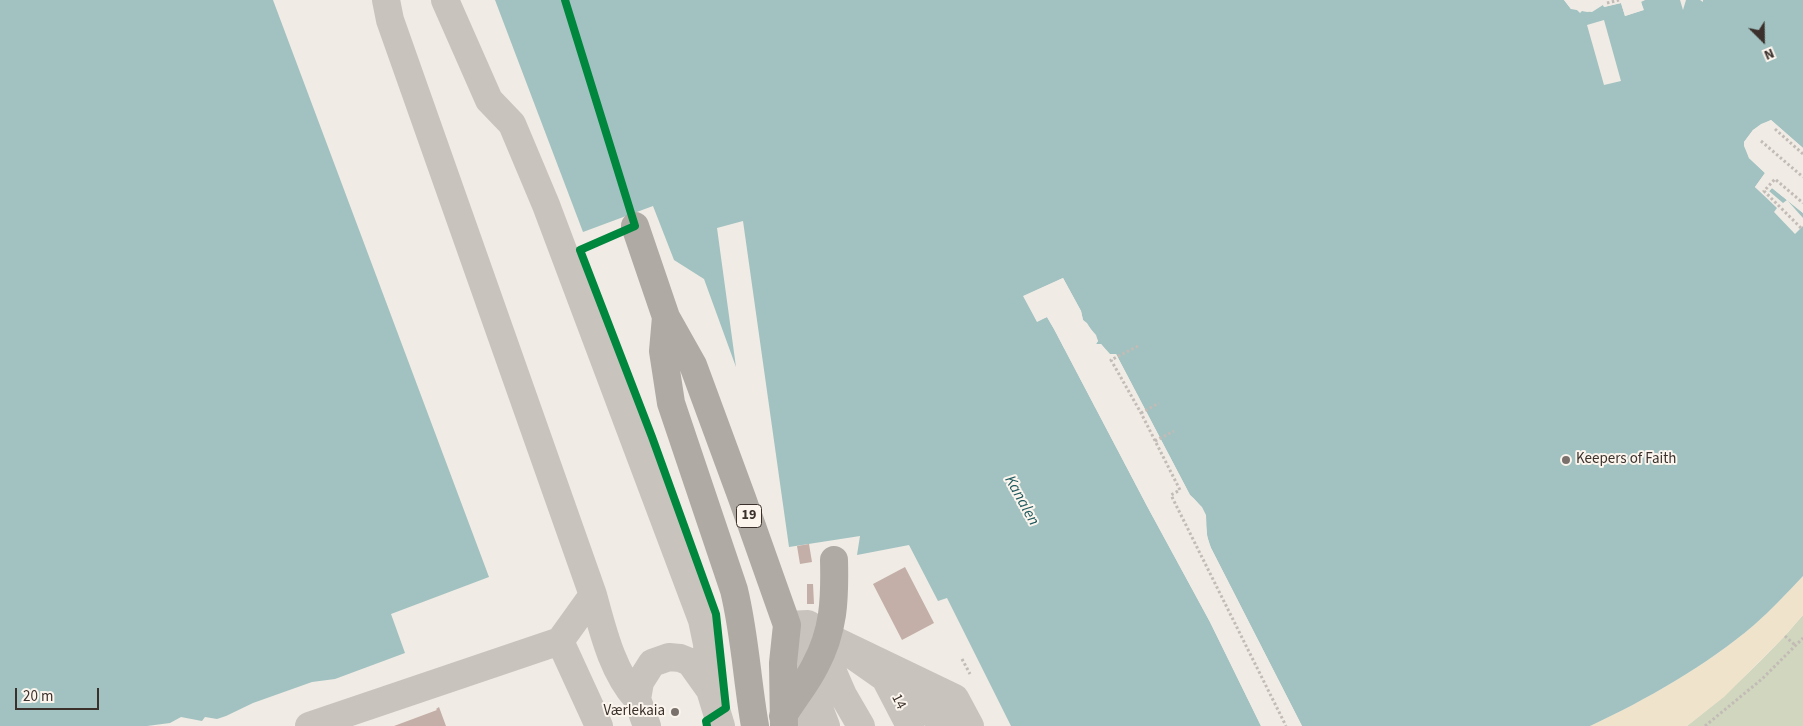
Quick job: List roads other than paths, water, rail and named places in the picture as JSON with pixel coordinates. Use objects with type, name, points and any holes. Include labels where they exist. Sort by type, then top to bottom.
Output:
[{"type":"highway","name":"19","points":[[635,226],[666,317],[693,365],[787,625],[783,663],[822,697]]},
{"type":"highway","name":"19","points":[[666,317],[662,351],[672,403],[734,590],[740,616],[755,726]]},
{"type":"highway","points":[[822,697],[834,606],[834,560]]},
{"type":"lane","points":[[386,0],[394,29],[593,595],[604,636],[626,687],[637,699],[647,726]]},
{"type":"lane","points":[[445,0],[488,100],[512,124],[546,205],[702,620],[707,644],[710,690],[721,726]]},
{"type":"lane","points":[[309,726],[560,641],[593,595]]},
{"type":"lane","points":[[787,625],[808,624],[822,697],[854,726]]},
{"type":"lane","points":[[560,641],[599,726]]},
{"type":"lane","points":[[637,699],[640,682],[652,663],[669,657],[680,658],[690,662],[710,690]]},
{"type":"lane","points":[[822,697],[935,716]]},
{"type":"lane","points":[[822,697],[861,726]]},
{"type":"lane","points":[[822,697],[880,726]]},
{"type":"lane","points":[[822,697],[896,726]]},
{"type":"lane","name":"14","points":[[822,697],[935,716],[970,726]]},
{"type":"water","points":[[0,0],[273,0],[489,577],[391,614],[405,653],[335,679],[312,682],[253,703],[217,719],[205,717],[202,721],[181,717],[170,723],[147,726],[0,726]]},
{"type":"water","name":"Kanalen","points":[[495,0],[1564,0],[1571,9],[1588,12],[1603,4],[1604,7],[1621,3],[1625,16],[1643,10],[1641,1],[1645,0],[1680,0],[1683,10],[1686,0],[1700,0],[1703,2],[1703,0],[1803,0],[1803,148],[1771,120],[1753,130],[1744,142],[1749,158],[1765,173],[1755,187],[1765,196],[1772,188],[1803,213],[1803,576],[1773,607],[1736,640],[1675,681],[1633,705],[1590,726],[1302,726],[1211,548],[1202,508],[1190,495],[1116,354],[1110,354],[1101,344],[1096,344],[1098,341],[1087,323],[1083,320],[1081,311],[1063,278],[1024,296],[1037,321],[1047,317],[1054,329],[1210,622],[1261,726],[1011,726],[947,598],[938,601],[909,545],[857,555],[860,536],[789,547],[743,221],[717,228],[736,367],[704,279],[674,260],[653,206],[583,232]]},
{"type":"place","name":"Keepers of Faith","points":[[1566,460]]},
{"type":"place","name":"Værlekaia","points":[[675,712]]}]
